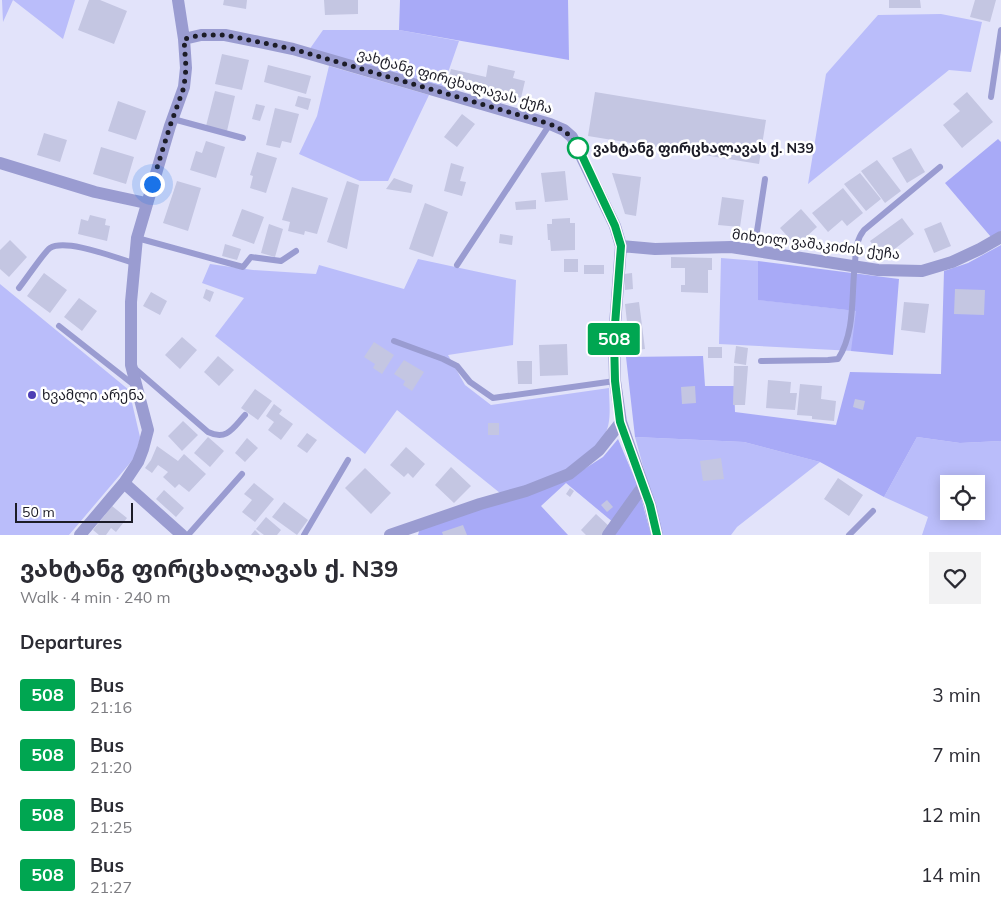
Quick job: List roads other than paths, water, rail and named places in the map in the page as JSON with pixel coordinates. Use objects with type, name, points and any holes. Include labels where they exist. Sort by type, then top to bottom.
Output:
[{"type":"street","points":[[80,535],[124,483],[138,462],[148,430],[130,365],[131,302],[137,238],[146,203],[184,87],[186,68],[184,39],[178,0]]},
{"type":"street","name":"ვახტანგ ფირცხალავას ქუჩა","points":[[184,39],[201,35],[225,35],[293,49],[550,124],[564,130],[572,137],[615,226],[621,246],[614,338],[615,381],[620,422],[643,486],[657,535]]},
{"type":"street","points":[[0,163],[95,192],[146,203]]},
{"type":"street","name":"მიხეილ ვაშაკიძის ქუჩა","points":[[621,246],[655,249],[731,247],[878,270],[922,271],[952,262],[1001,237]]},
{"type":"street","points":[[397,534],[480,504],[526,491],[569,474],[599,450],[620,422]]},
{"type":"street","points":[[124,483],[182,535]]},
{"type":"street","points":[[608,535],[643,486]]},
{"type":"lane","points":[[991,97],[1001,30]]},
{"type":"lane","points":[[173,119],[242,138]]},
{"type":"lane","points":[[457,265],[550,124]]},
{"type":"lane","points":[[761,361],[838,359],[850,325],[854,266],[859,237],[864,230],[940,167]]},
{"type":"lane","points":[[754,251],[766,179]]},
{"type":"lane","points":[[137,238],[242,267],[251,257],[281,261],[296,251]]},
{"type":"lane","points":[[20,288],[51,248],[61,245],[75,245],[134,263]]},
{"type":"lane","points":[[59,326],[135,386]]},
{"type":"lane","points":[[394,341],[457,366],[470,382],[493,398],[615,381]]},
{"type":"lane","points":[[130,365],[208,432],[217,436],[226,434],[245,415]]},
{"type":"lane","points":[[304,535],[348,460]]},
{"type":"lane","points":[[188,535],[242,474]]},
{"type":"lane","points":[[849,535],[873,511]]},
{"type":"place","name":"ვახტანგ ფირცხალავას ქ. N39","points":[[578,148]]},
{"type":"place","name":"ხვამლი არენა","points":[[32,395]]}]
